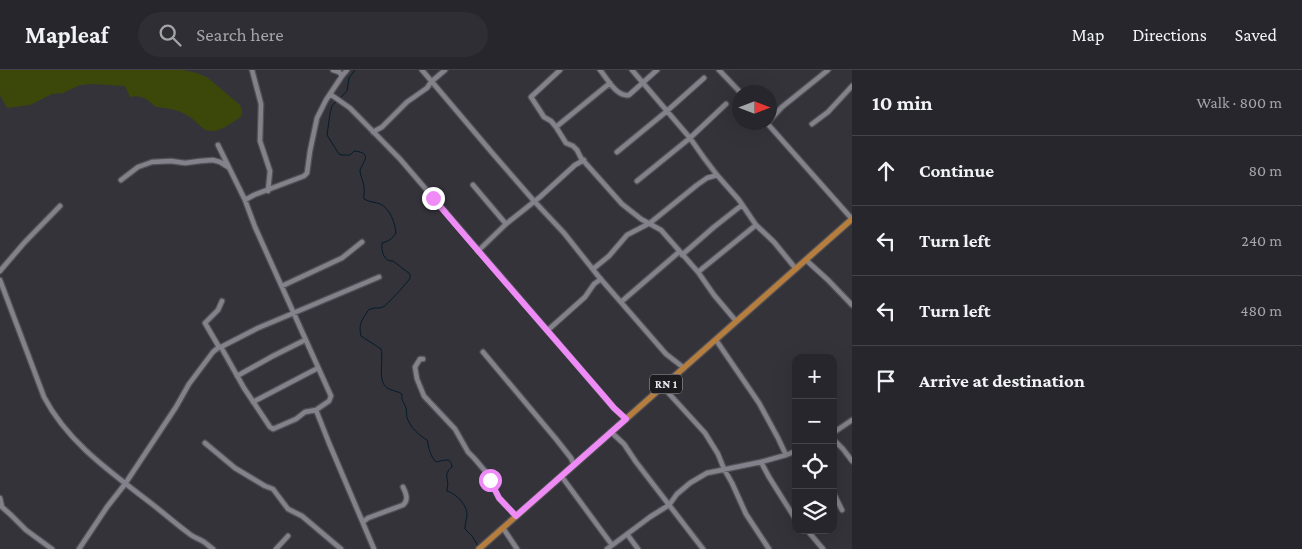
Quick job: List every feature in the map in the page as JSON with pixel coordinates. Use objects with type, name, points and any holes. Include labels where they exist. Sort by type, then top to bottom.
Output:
[{"type":"main road","name":"RN 1","points":[[479,549],[852,219]]},
{"type":"street","points":[[252,70],[261,104],[260,141],[270,171],[268,190]]},
{"type":"street","points":[[333,70],[339,72],[342,76]]},
{"type":"street","points":[[245,200],[304,176],[322,107],[347,70]]},
{"type":"street","points":[[422,70],[666,354],[684,368]]},
{"type":"street","points":[[373,132],[382,127],[407,102],[427,88],[445,70]]},
{"type":"street","points":[[560,70],[531,97],[544,117],[551,121],[566,143],[577,150],[622,204],[641,219],[661,230],[698,272],[736,321]]},
{"type":"street","points":[[600,70],[617,91],[626,96],[657,70]]},
{"type":"street","points":[[632,70],[690,138],[756,224],[796,268]]},
{"type":"street","points":[[720,70],[734,85]]},
{"type":"street","points":[[777,112],[828,70]]},
{"type":"street","points":[[617,152],[704,78]]},
{"type":"street","points":[[556,127],[610,83]]},
{"type":"street","points":[[812,124],[828,112],[852,86]]},
{"type":"street","points":[[330,94],[350,108],[400,159],[524,305],[548,330],[614,408],[626,419]]},
{"type":"street","points":[[637,181],[690,138],[726,104]]},
{"type":"street","points":[[775,130],[852,219]]},
{"type":"street","points":[[218,145],[245,200],[255,227],[331,396],[330,401],[316,410],[305,412],[273,429],[270,427],[205,323],[218,310],[222,300]]},
{"type":"street","points":[[120,180],[138,167],[152,162],[171,161],[185,163],[213,160],[230,168]]},
{"type":"street","points":[[478,251],[506,224],[575,165],[584,160]]},
{"type":"street","points":[[593,269],[609,256],[627,235],[650,223],[707,178],[717,175]]},
{"type":"street","points":[[473,184],[506,224]]},
{"type":"street","points":[[621,302],[742,204]]},
{"type":"street","points":[[0,271],[60,206]]},
{"type":"street","points":[[698,272],[756,224]]},
{"type":"street","points":[[282,286],[342,258],[362,242]]},
{"type":"street","points":[[806,260],[852,305]]},
{"type":"street","points":[[79,549],[125,484],[189,384],[213,352],[258,328],[379,277]]},
{"type":"street","points":[[548,330],[585,297],[594,284],[601,279]]},
{"type":"street","points":[[0,280],[36,376],[52,411],[84,449],[194,538],[205,542],[213,549]]},
{"type":"street","points":[[237,376],[305,340]]},
{"type":"street","points":[[716,340],[759,403],[786,455]]},
{"type":"street","points":[[483,352],[556,439],[571,458],[574,465]]},
{"type":"street","points":[[423,359],[420,359],[415,367],[419,386],[424,396],[454,429],[468,452],[485,471],[499,498],[516,516]]},
{"type":"street","points":[[253,402],[318,368]]},
{"type":"street","points":[[663,387],[705,433],[718,454],[746,514],[769,549]]},
{"type":"street","points":[[316,410],[374,549]]},
{"type":"street","points":[[837,430],[852,420]]},
{"type":"street","points":[[611,432],[624,444],[703,549]]},
{"type":"street","points":[[205,443],[235,468],[273,489],[288,509],[302,516],[340,549]]},
{"type":"street","points":[[837,444],[852,461]]},
{"type":"street","points":[[607,549],[669,505],[690,483],[707,473],[762,462],[792,453]]},
{"type":"street","points":[[762,462],[792,513]]},
{"type":"street","points":[[562,477],[612,545]]},
{"type":"street","points":[[363,522],[368,518],[406,503],[407,499],[402,487]]},
{"type":"street","points":[[0,498],[2,507],[21,525],[52,549]]},
{"type":"street","points":[[837,500],[842,510]]},
{"type":"street","points":[[503,528],[516,549]]},
{"type":"street","points":[[627,534],[638,549]]},
{"type":"street","points":[[810,534],[823,549]]},
{"type":"street","points":[[276,549],[288,536]]},
{"type":"green space","points":[[0,70],[183,70],[208,78],[240,105],[242,116],[225,127],[210,131],[204,129],[182,113],[156,107],[141,97],[130,97],[125,86],[92,84],[80,85],[63,93],[52,94],[30,105],[7,108],[0,95]]},
{"type":"waterway","points":[[340,98],[347,91],[349,78],[355,70]]},
{"type":"waterway","points":[[338,101],[331,108],[327,135],[339,154],[350,155],[354,151],[364,154],[365,159],[360,171],[364,185],[364,199],[380,204],[387,209],[393,220],[396,233],[388,241],[382,243],[385,258],[393,261],[410,274],[409,280],[382,308],[372,308],[368,311],[360,325],[361,336],[381,349],[381,375],[384,385],[402,394],[409,423],[416,432],[427,440],[434,460],[436,462],[450,461],[452,467],[447,472],[447,491],[464,504],[467,512],[465,529],[478,546]]},
{"type":"route","points":[[433,198],[524,305],[548,330],[614,408],[626,419],[516,516],[499,498],[490,480]]}]
